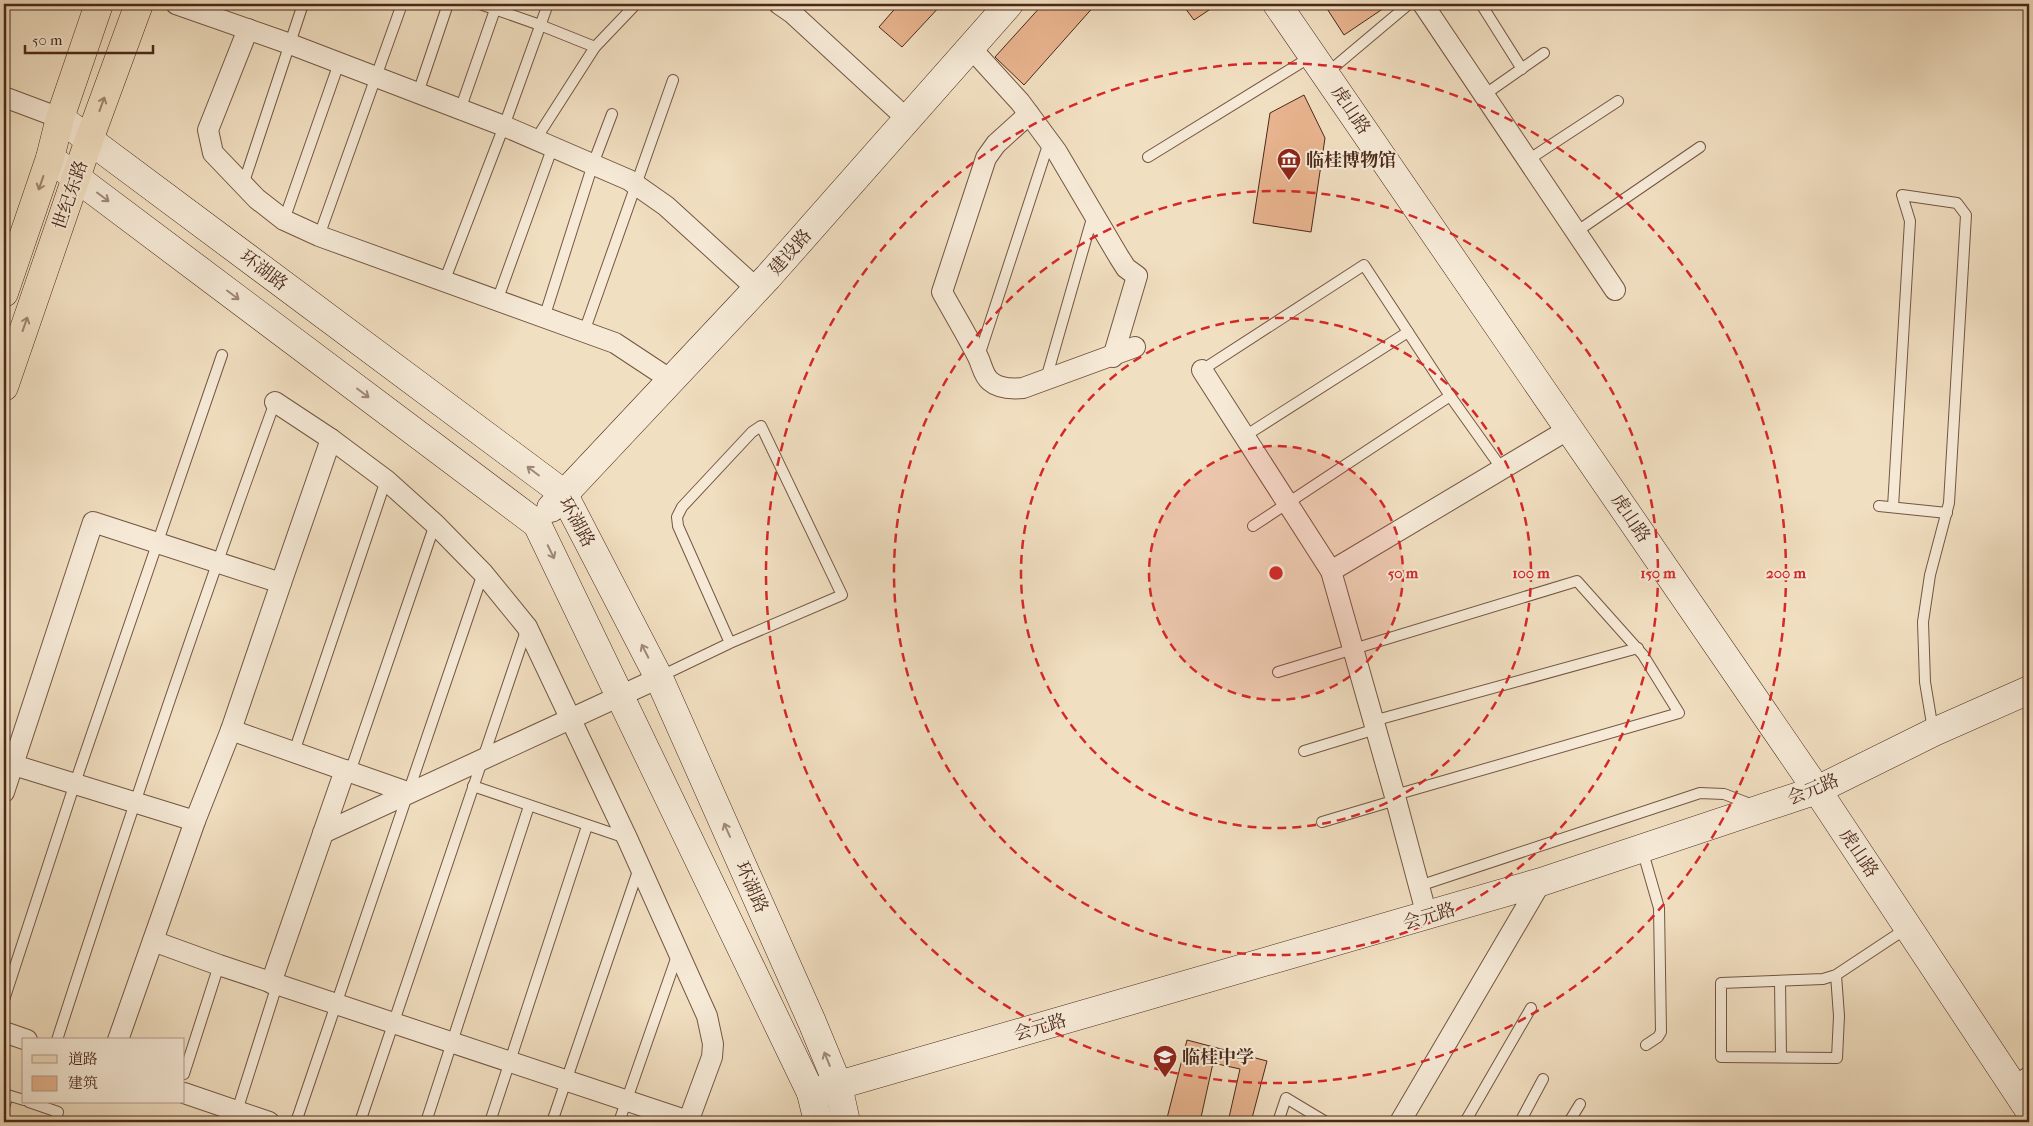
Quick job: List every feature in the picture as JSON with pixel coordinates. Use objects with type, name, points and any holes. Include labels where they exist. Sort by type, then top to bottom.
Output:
[{"type":"main road","name":"世纪东路","points":[[4,293],[50,158],[60,118],[99,4]]},
{"type":"main road","name":"世纪东路","points":[[4,387],[138,4]]},
{"type":"street","points":[[176,4],[339,62],[504,126],[544,142],[635,184],[666,206],[756,288]]},
{"type":"street","points":[[779,4],[792,13],[906,118]]},
{"type":"street","name":"建设路","points":[[537,524],[563,493],[756,288],[1009,4]]},
{"type":"street","name":"虎山路","points":[[1277,4],[1817,790],[1908,928],[2020,1077],[2029,1110]]},
{"type":"street","points":[[1423,4],[1615,290]]},
{"type":"street","points":[[248,29],[208,130],[213,153],[243,185],[284,220],[318,236],[615,343],[671,380]]},
{"type":"street","points":[[970,47],[1029,114],[1049,141],[1094,212],[1126,268],[1137,276],[1113,357]]},
{"type":"street","points":[[4,97],[60,118]]},
{"type":"street","points":[[1029,114],[996,144],[986,158],[942,292],[979,358],[988,380],[1001,387],[1023,388],[1113,357],[1136,347]]},
{"type":"street","name":"环湖路","points":[[60,118],[563,493],[659,678],[812,1022],[838,1085],[846,1122]]},
{"type":"street","name":"环湖路","points":[[50,158],[537,524],[811,1093],[818,1122]]},
{"type":"street","points":[[1202,370],[1331,572],[1427,916]]},
{"type":"street","points":[[153,941],[274,984],[688,1122],[712,1057],[713,1044],[708,1016],[627,838],[527,627],[483,573],[435,524],[386,480],[331,439],[275,402]]},
{"type":"street","points":[[1331,572],[1569,428]]},
{"type":"street","points":[[119,1038],[195,821],[230,730],[331,439]]},
{"type":"street","points":[[4,792],[8,763],[93,522],[281,583]]},
{"type":"street","points":[[324,832],[483,757],[659,678]]},
{"type":"street","name":"会元路","points":[[811,1093],[1541,882],[1817,790],[1934,732],[2029,690]]},
{"type":"street","points":[[230,730],[407,792]]},
{"type":"street","points":[[8,763],[195,821]]},
{"type":"street","points":[[274,984],[324,832],[348,771]]},
{"type":"street","points":[[1400,1122],[1541,882]]},
{"type":"street","points":[[4,1032],[22,1038]]},
{"type":"street","points":[[185,1093],[269,1122]]},
{"type":"lane","points":[[243,185],[303,4]]},
{"type":"lane","points":[[318,236],[377,78],[402,4]]},
{"type":"lane","points":[[418,93],[448,4]]},
{"type":"lane","points":[[480,4],[496,6],[595,47]]},
{"type":"lane","points":[[444,282],[504,126],[548,4]]},
{"type":"lane","points":[[497,301],[544,142],[595,47],[636,4]]},
{"type":"lane","points":[[1148,157],[1320,65],[1409,4]]},
{"type":"lane","points":[[1481,4],[1522,69]]},
{"type":"lane","points":[[460,110],[496,6]]},
{"type":"lane","points":[[1484,95],[1544,53]]},
{"type":"lane","points":[[284,220],[339,62]]},
{"type":"lane","points":[[584,332],[673,80]]},
{"type":"lane","points":[[1528,160],[1618,101]]},
{"type":"lane","points":[[544,318],[593,164],[612,114]]},
{"type":"lane","points":[[979,358],[1049,141]]},
{"type":"lane","points":[[1576,232],[1700,147]]},
{"type":"lane","points":[[1893,507],[1910,221],[1902,195],[1957,202],[1966,215],[1947,512],[1930,575],[1923,622],[1925,682],[1934,732]]},
{"type":"lane","points":[[1046,380],[1094,212]]},
{"type":"lane","points":[[1202,370],[1364,265],[1450,396],[1502,469]]},
{"type":"lane","points":[[1245,436],[1408,332]]},
{"type":"lane","points":[[4,1000],[75,783],[222,355]]},
{"type":"lane","points":[[1253,526],[1450,396]]},
{"type":"lane","points":[[58,1038],[134,802],[217,562],[275,402]]},
{"type":"lane","points":[[659,678],[730,642],[842,595],[761,426],[752,432],[682,507],[677,517],[678,526],[730,642]]},
{"type":"lane","points":[[294,752],[386,480]]},
{"type":"lane","points":[[1879,506],[1947,512]]},
{"type":"lane","points":[[348,771],[435,524]]},
{"type":"lane","points":[[296,1122],[483,573]]},
{"type":"lane","points":[[1278,672],[1353,651],[1577,581],[1638,648],[1679,714],[1395,798],[1322,822]]},
{"type":"lane","points":[[360,1122],[527,627]]},
{"type":"lane","points":[[1304,751],[1374,725],[1638,648]]},
{"type":"lane","points":[[474,786],[587,826],[627,838]]},
{"type":"lane","points":[[1419,886],[1700,792],[1724,794],[1761,808]]},
{"type":"lane","points":[[426,1122],[529,806]]},
{"type":"lane","points":[[490,1122],[587,826]]},
{"type":"lane","points":[[1641,848],[1659,908],[1660,931],[1661,1032],[1658,1037],[1646,1045]]},
{"type":"lane","points":[[552,1122],[640,866]]},
{"type":"lane","points":[[1836,975],[1839,1016],[1836,1058],[1721,1056],[1721,983],[1823,979],[1836,975],[1908,928]]},
{"type":"lane","points":[[619,1122],[678,951]]},
{"type":"lane","points":[[185,1071],[219,965]]},
{"type":"lane","points":[[1780,981],[1781,1058]]},
{"type":"lane","points":[[237,1111],[274,984]]},
{"type":"lane","points":[[1465,1122],[1531,1008]]},
{"type":"lane","points":[[1520,1122],[1544,1079]]},
{"type":"lane","points":[[4,1107],[6,1094],[22,1099]]},
{"type":"lane","points":[[1278,1122],[1286,1098],[1326,1122]]},
{"type":"lane","points":[[35,1104],[58,1112],[55,1122]]},
{"type":"lane","points":[[1569,1122],[1580,1104]]},
{"type":"building","points":[[899,4],[942,4],[902,47],[879,27]]},
{"type":"building","points":[[1043,4],[1096,4],[1024,85],[995,57]]},
{"type":"building","points":[[1182,4],[1218,4],[1194,20]]},
{"type":"building","points":[[1324,4],[1390,4],[1344,35]]},
{"type":"building","name":"临桂博物馆","points":[[1304,95],[1325,138],[1311,232],[1253,223],[1270,113]]},
{"type":"building","points":[[1187,1040],[1267,1061],[1251,1122],[1228,1122],[1240,1069],[1213,1063],[1200,1122],[1166,1122]]},
{"type":"place","name":"临桂博物馆","points":[[1289,181]]},
{"type":"place","name":"临桂中学","points":[[1165,1078]]}]
